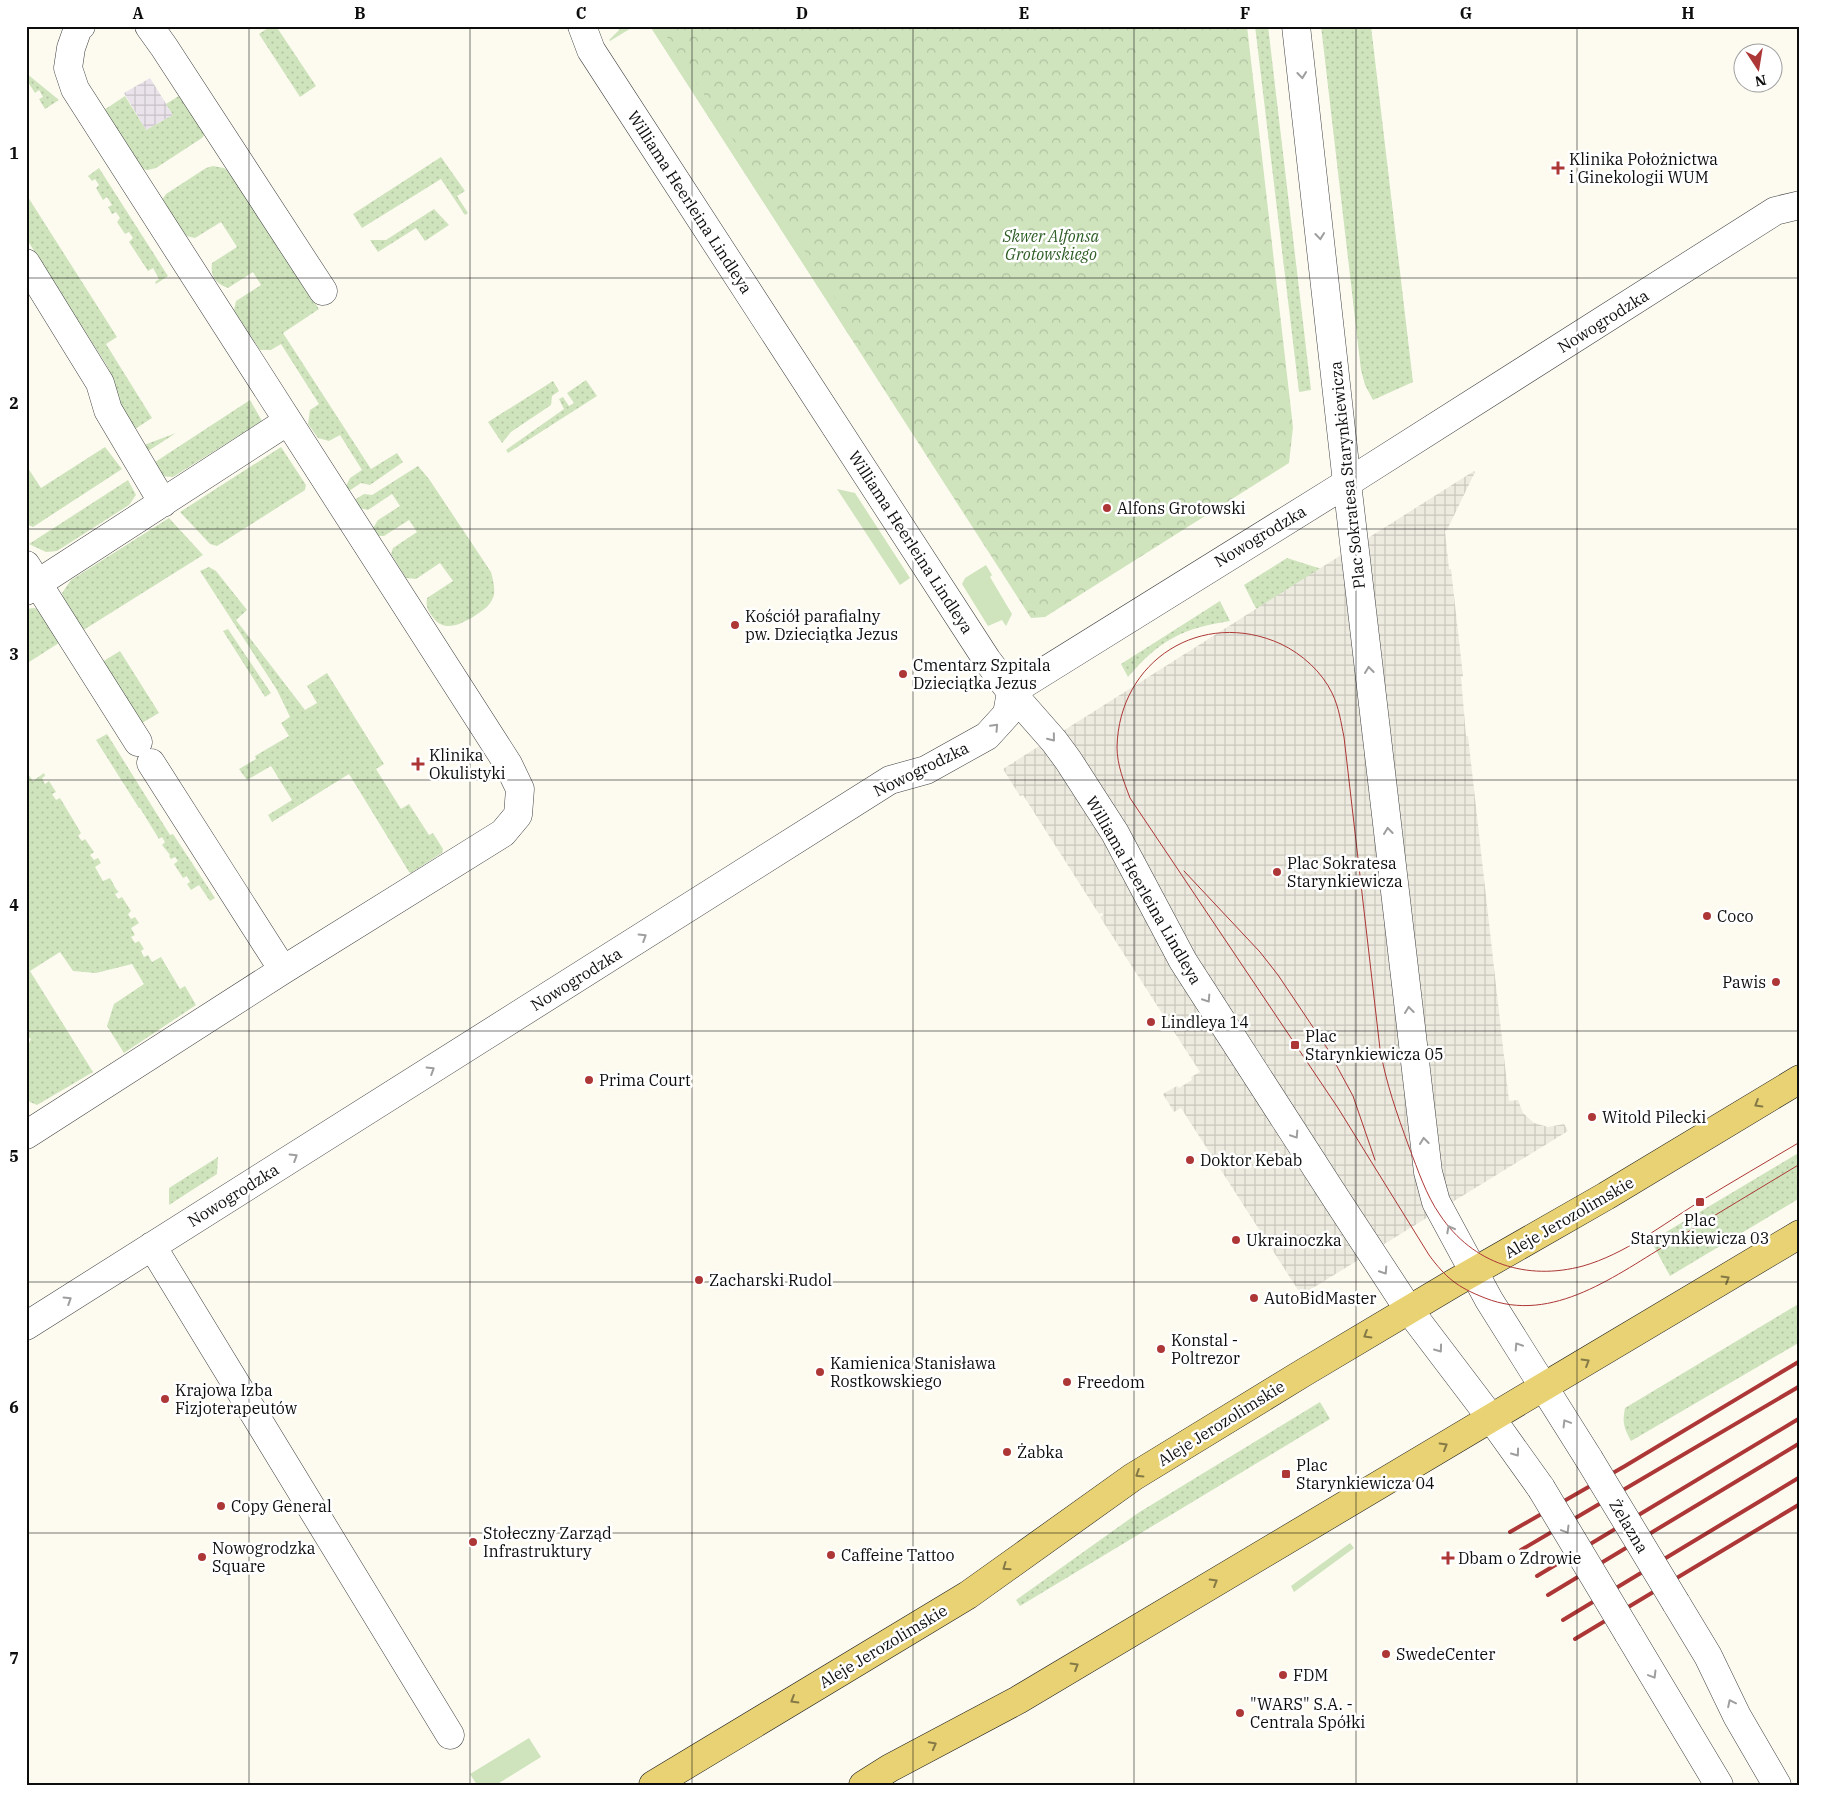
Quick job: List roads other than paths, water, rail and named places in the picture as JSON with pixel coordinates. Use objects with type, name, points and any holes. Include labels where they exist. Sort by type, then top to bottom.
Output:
[{"type":"main road","name":"Aleje Jerozolimskie","points":[[654,1785],[968,1594],[1133,1477],[1419,1312],[1474,1272],[1606,1196],[1800,1079]]},
{"type":"main road","points":[[864,1785],[890,1768],[1018,1700],[1800,1234]]},
{"type":"street","points":[[28,1130],[503,833],[518,815],[520,789],[508,764],[75,89],[68,68],[71,48],[78,28],[81,26]]},
{"type":"street","points":[[149,26],[164,46],[323,291]]},
{"type":"street","name":"Williama Heerleina Lindleya","points":[[568,26],[587,38],[987,660],[1011,692],[1054,741],[1115,833],[1187,968],[1419,1312]]},
{"type":"street","name":"Plac Sokratesa Starynkiewicza","points":[[1296,26],[1347,482],[1428,1172],[1436,1202],[1474,1272]]},
{"type":"street","name":"Nowogrodzka","points":[[26,1326],[890,780],[926,770],[987,736],[1007,714],[1011,692],[1788,208]]},
{"type":"street","points":[[26,263],[100,383],[108,410],[163,503]]},
{"type":"street","points":[[283,970],[145,752],[30,580],[163,503],[288,421]]},
{"type":"street","points":[[152,1246],[450,1735]]},
{"type":"street","name":"Żelazna","points":[[1474,1272],[1503,1323],[1589,1459],[1708,1656],[1737,1716],[1777,1785]]},
{"type":"street","points":[[1419,1312],[1541,1488],[1719,1785]]},
{"type":"tram line","points":[[1800,1142],[1628,1247],[1599,1261],[1562,1270],[1522,1269],[1485,1257],[1468,1246],[1453,1232],[1440,1215],[1426,1191],[1400,1123],[1385,1074],[1380,1049],[1344,737],[1340,715],[1328,685],[1311,664],[1281,644],[1251,635],[1222,633],[1195,638],[1170,649],[1149,667],[1132,689],[1121,716],[1117,747],[1123,780],[1130,798],[1338,1108],[1429,1255],[1453,1281],[1485,1298],[1510,1305],[1535,1305],[1560,1301],[1584,1292],[1630,1268],[1800,1164]]},
{"type":"tram line","points":[[1184,871],[1260,952],[1278,975],[1327,1048],[1353,1096],[1375,1160]]},
{"type":"railway","points":[[1510,1532],[1625,1466],[1800,1361]]},
{"type":"railway","points":[[1521,1550],[1800,1386]]},
{"type":"railway","points":[[1537,1576],[1800,1418]]},
{"type":"railway","points":[[1548,1595],[1800,1443]]},
{"type":"railway","points":[[1563,1620],[1800,1477]]},
{"type":"railway","points":[[1575,1639],[1800,1504]]},
{"type":"place","name":"Klinika Położnictwa i Ginekologii WUM","points":[[1558,168]]},
{"type":"place","name":"Alfons Grotowski","points":[[1107,508]]},
{"type":"place","name":"Kościół parafialny pw. Dzieciątka Jezus","points":[[735,625]]},
{"type":"place","name":"Cmentarz Szpitala Dzieciątka Jezus","points":[[903,674]]},
{"type":"place","name":"Klinika Okulistyki","points":[[418,764]]},
{"type":"place","name":"Plac Sokratesa Starynkiewicza","points":[[1277,872]]},
{"type":"place","name":"Coco","points":[[1707,916]]},
{"type":"place","name":"Pawis","points":[[1776,982]]},
{"type":"place","name":"Lindleya 14","points":[[1151,1022]]},
{"type":"place","name":"Plac Starynkiewicza 05","points":[[1295,1045]]},
{"type":"place","name":"Prima Court","points":[[589,1080]]},
{"type":"place","name":"Witold Pilecki","points":[[1592,1117]]},
{"type":"place","name":"Doktor Kebab","points":[[1190,1160]]},
{"type":"place","name":"Plac Starynkiewicza 03","points":[[1700,1202]]},
{"type":"place","name":"Ukrainoczka","points":[[1236,1240]]},
{"type":"place","name":"Zacharski Rudol","points":[[699,1280]]},
{"type":"place","name":"AutoBidMaster","points":[[1254,1298]]},
{"type":"place","name":"Konstal - Poltrezor","points":[[1161,1349]]},
{"type":"place","name":"Kamienica Stanisława Rostkowskiego","points":[[820,1372]]},
{"type":"place","name":"Freedom","points":[[1067,1382]]},
{"type":"place","name":"Krajowa Izba Fizjoterapeutów","points":[[165,1399]]},
{"type":"place","name":"Żabka","points":[[1007,1452]]},
{"type":"place","name":"Plac Starynkiewicza 04","points":[[1286,1474]]},
{"type":"place","name":"Copy General","points":[[221,1506]]},
{"type":"place","name":"Stołeczny Zarząd Infrastruktury","points":[[473,1542]]},
{"type":"place","name":"Caffeine Tattoo","points":[[831,1555]]},
{"type":"place","name":"Nowogrodzka Square","points":[[202,1557]]},
{"type":"place","name":"Dbam o Zdrowie","points":[[1448,1558]]},
{"type":"place","name":"SwedeCenter","points":[[1386,1654]]},
{"type":"place","name":"FDM","points":[[1283,1675]]},
{"type":"place","name":"\"WARS\" S.A. - Centrala Spółki","points":[[1240,1713]]},
{"type":"park label","name":"Skwer Alfonsa Grotowskiego","points":[[1051,245]]}]
